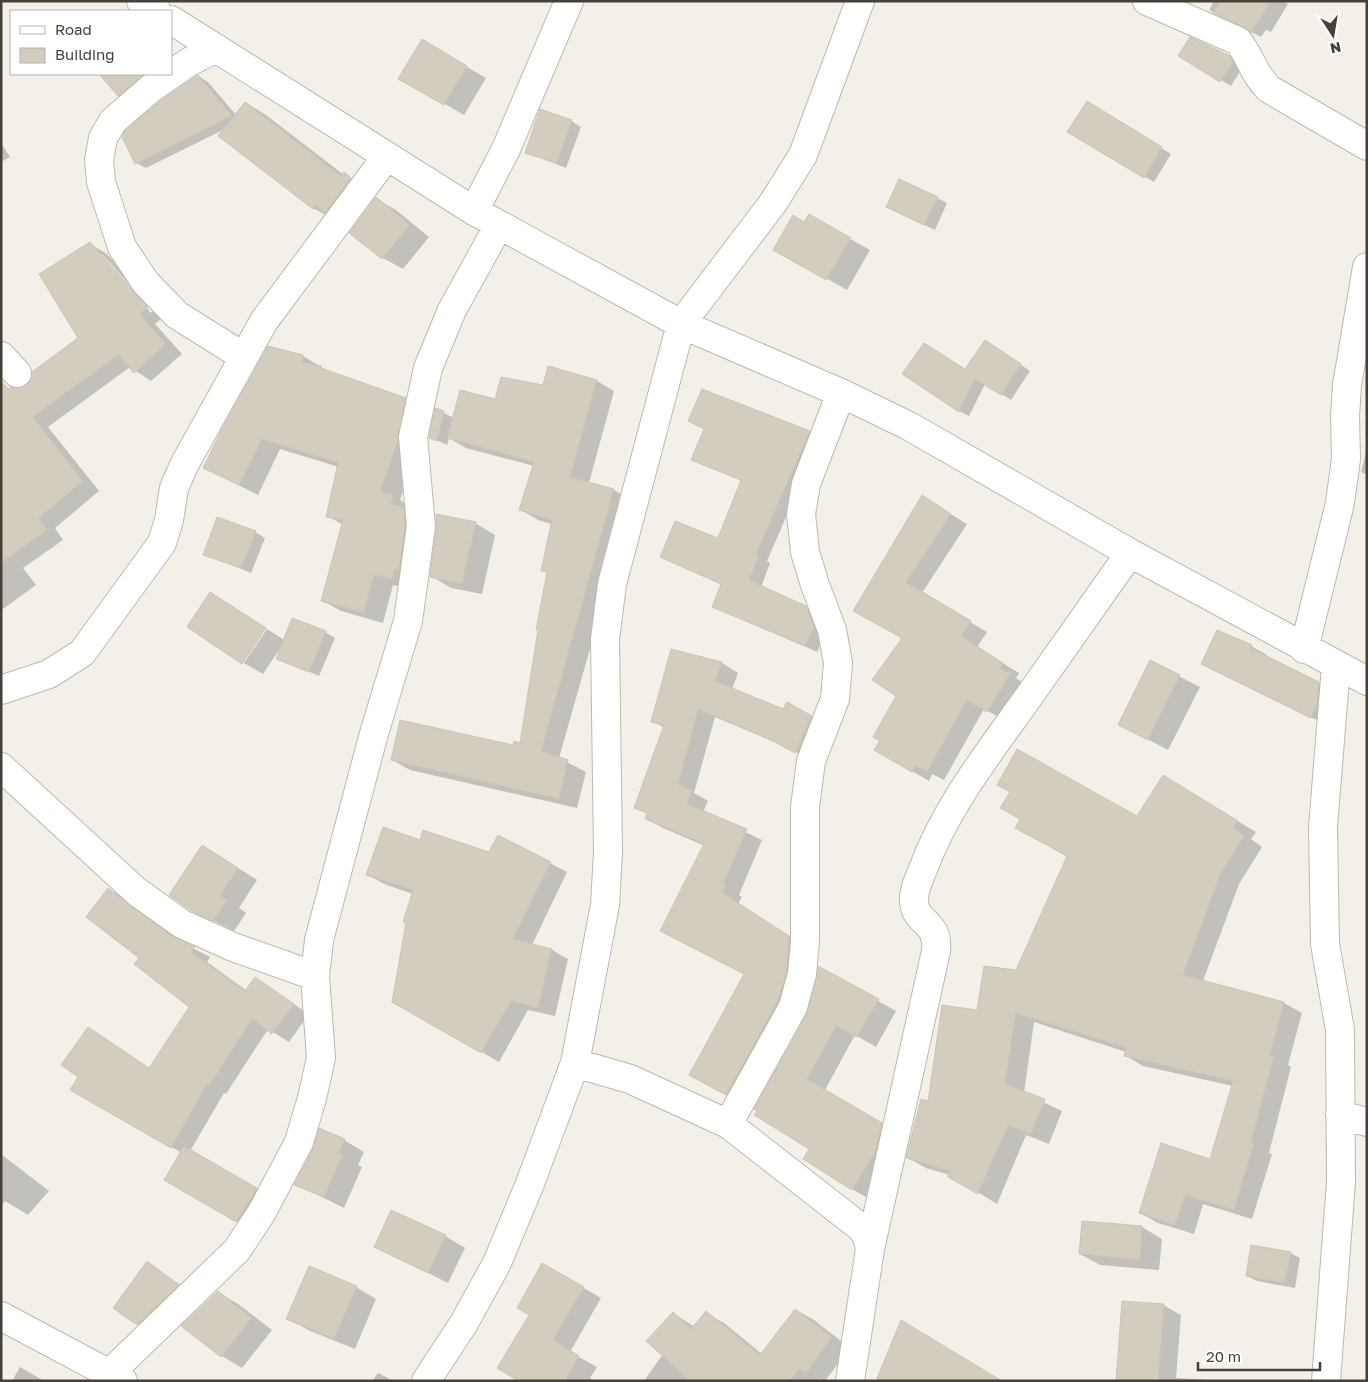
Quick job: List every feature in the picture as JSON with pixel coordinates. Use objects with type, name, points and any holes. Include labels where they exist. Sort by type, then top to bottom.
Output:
[{"type":"street","points":[[141,1],[155,10]]},
{"type":"street","points":[[474,211],[506,149],[569,1]]},
{"type":"street","points":[[426,1381],[464,1323],[497,1264],[529,1186],[575,1062],[605,905],[608,853],[605,639],[612,584],[681,324],[774,203],[803,155],[860,1]]},
{"type":"street","points":[[1147,1],[1238,41],[1246,52],[1257,78],[1269,89],[1367,146]]},
{"type":"street","points":[[172,21],[474,211],[681,324],[841,393],[909,426],[1130,553],[1304,649],[1367,681]]},
{"type":"street","points":[[172,74],[189,62],[216,48]]},
{"type":"street","points":[[170,75],[150,89],[113,121],[103,138],[99,160],[101,182],[122,247],[146,283],[178,315],[244,357]]},
{"type":"street","points":[[1,690],[49,674],[82,654],[88,646],[162,542],[177,480],[264,321],[387,156]]},
{"type":"street","points":[[1,1316],[116,1377],[237,1250],[262,1212],[299,1142],[321,1058],[314,976],[319,940],[373,737],[408,621],[421,526],[413,437],[428,368],[452,310],[499,224]]},
{"type":"street","points":[[1304,649],[1340,503],[1346,459],[1344,416],[1347,385],[1367,267]]},
{"type":"street","points":[[728,1124],[793,1007],[802,974],[805,941],[805,807],[811,761],[835,699],[838,663],[832,630],[815,586],[805,552],[801,514],[806,484],[841,393]]},
{"type":"street","points":[[850,1381],[870,1249],[936,950],[937,940],[935,931],[919,916],[914,902],[917,886],[929,851],[953,804],[1130,553]]},
{"type":"street","points":[[1326,1381],[1341,1182],[1340,1030],[1326,944],[1323,827],[1336,666]]},
{"type":"street","points":[[1,767],[136,891],[182,924],[233,947],[314,976]]},
{"type":"street","points":[[575,1062],[630,1079],[728,1124],[860,1227],[867,1236],[870,1249]]},
{"type":"street","points":[[1340,1115],[1367,1122]]},
{"type":"building","points":[[1220,1],[1271,1],[1251,33],[1244,27],[1213,13]]},
{"type":"building","points":[[1190,37],[1230,56],[1233,62],[1220,82],[1178,56]]},
{"type":"building","points":[[422,39],[467,66],[444,105],[398,79]]},
{"type":"building","points":[[100,75],[144,75],[118,96]]},
{"type":"building","points":[[198,75],[232,116],[135,164],[122,137],[125,131],[160,101]]},
{"type":"building","points":[[1087,101],[1162,147],[1144,178],[1067,132]]},
{"type":"building","points":[[245,102],[341,176],[344,172],[351,178],[325,213],[315,205],[313,209],[218,136]]},
{"type":"building","points":[[540,109],[572,120],[557,163],[525,153]]},
{"type":"building","points":[[899,179],[938,197],[924,225],[886,207]]},
{"type":"building","points":[[376,197],[410,225],[382,259],[349,233]]},
{"type":"building","points":[[809,214],[851,238],[826,280],[773,250],[793,215],[804,222]]},
{"type":"building","points":[[90,242],[148,307],[140,314],[166,344],[134,373],[118,355],[33,417],[83,481],[39,518],[47,530],[1,563],[1,381],[8,389],[27,385],[32,378],[32,372],[78,338],[39,274]]},
{"type":"building","points":[[985,340],[1021,364],[1001,395],[975,379],[959,412],[902,374],[924,343],[965,369]]},
{"type":"building","points":[[268,346],[303,355],[302,362],[321,366],[321,368],[406,398],[398,441],[380,492],[393,495],[391,504],[404,507],[405,526],[399,570],[395,569],[392,579],[374,575],[364,613],[321,601],[343,520],[326,517],[338,463],[262,439],[239,485],[203,468],[223,427]]},
{"type":"building","points":[[548,366],[597,380],[570,477],[614,489],[541,751],[568,760],[559,799],[391,760],[400,720],[513,745],[514,741],[520,743],[538,630],[536,630],[547,572],[541,571],[552,520],[519,510],[534,462],[447,438],[460,390],[495,399],[501,377],[543,385]]},
{"type":"building","points":[[702,389],[810,431],[756,554],[759,555],[749,580],[806,606],[814,627],[805,646],[712,607],[721,584],[660,557],[675,521],[718,538],[741,480],[691,460],[704,429],[688,421]]},
{"type":"building","points":[[435,408],[444,411],[437,441],[429,438]]},
{"type":"building","points":[[922,495],[951,514],[906,582],[971,621],[961,636],[1003,663],[1000,668],[1010,674],[987,712],[967,700],[927,772],[915,766],[912,772],[874,750],[880,741],[873,737],[896,696],[872,680],[902,638],[853,611]]},
{"type":"building","points":[[436,514],[476,522],[462,584],[430,577]]},
{"type":"building","points":[[217,517],[256,531],[241,568],[203,555]]},
{"type":"building","points":[[210,592],[266,628],[242,664],[187,627]]},
{"type":"building","points":[[292,618],[326,631],[309,672],[276,659]]},
{"type":"building","points":[[1217,630],[1252,645],[1250,648],[1319,682],[1317,705],[1311,718],[1201,664]]},
{"type":"building","points":[[671,649],[722,662],[715,681],[783,709],[787,702],[812,716],[795,753],[771,740],[698,709],[678,785],[692,790],[687,804],[747,829],[723,884],[726,886],[723,893],[789,936],[787,971],[778,1001],[726,1095],[689,1075],[744,974],[660,931],[704,844],[645,819],[647,813],[634,808],[664,725],[651,722]]},
{"type":"building","points":[[1150,660],[1180,675],[1148,740],[1118,725]]},
{"type":"building","points":[[1017,749],[1137,816],[1163,775],[1238,821],[1233,828],[1245,835],[1221,873],[1183,975],[1284,1002],[1270,1055],[1274,1056],[1251,1142],[1254,1143],[1234,1210],[1185,1195],[1175,1225],[1139,1213],[1161,1143],[1210,1159],[1233,1081],[1124,1056],[1126,1048],[1016,1013],[1005,1084],[1045,1099],[1031,1134],[1008,1126],[978,1194],[948,1177],[950,1171],[906,1158],[921,1099],[928,1101],[942,1005],[977,1010],[984,966],[1016,970],[1067,856],[1015,828],[1020,819],[1000,808],[1010,792],[997,785]]},
{"type":"building","points":[[383,827],[420,840],[423,830],[489,852],[498,835],[551,862],[513,939],[552,949],[538,1008],[511,1001],[481,1053],[392,1002],[406,923],[403,922],[413,890],[366,875]]},
{"type":"building","points":[[202,845],[238,868],[220,896],[227,900],[213,921],[190,910],[169,895]]},
{"type":"building","points":[[108,888],[173,937],[195,947],[191,952],[245,991],[255,977],[294,1004],[272,1034],[252,1019],[209,1086],[207,1084],[171,1148],[70,1090],[78,1077],[61,1065],[88,1027],[149,1068],[189,1007],[134,964],[139,958],[86,917]]},
{"type":"building","points":[[818,966],[879,999],[857,1037],[836,1026],[807,1079],[882,1123],[875,1153],[852,1190],[803,1159],[809,1149],[754,1115],[757,1111],[754,1109],[807,1014]]},
{"type":"building","points":[[319,1128],[345,1139],[339,1153],[343,1155],[324,1197],[294,1185],[313,1149]]},
{"type":"building","points":[[184,1146],[257,1188],[236,1222],[164,1180]]},
{"type":"building","points":[[391,1210],[446,1235],[428,1273],[374,1247]]},
{"type":"building","points":[[1082,1221],[1142,1226],[1140,1260],[1079,1254]]},
{"type":"building","points":[[1251,1245],[1291,1252],[1285,1283],[1246,1276]]},
{"type":"building","points":[[147,1261],[179,1285],[137,1325],[113,1308]]},
{"type":"building","points":[[542,1263],[584,1287],[553,1340],[579,1356],[565,1381],[518,1381],[497,1368],[529,1315],[517,1308]]},
{"type":"building","points":[[309,1266],[357,1286],[334,1339],[286,1319]]},
{"type":"building","points":[[218,1291],[252,1318],[221,1357],[181,1326]]},
{"type":"building","points":[[1122,1301],[1164,1304],[1158,1381],[1116,1381]]},
{"type":"building","points":[[795,1309],[832,1337],[806,1373],[800,1369],[791,1381],[690,1381],[646,1341],[673,1312],[691,1329],[706,1311],[760,1355]]},
{"type":"building","points":[[901,1320],[1002,1381],[876,1381]]}]
